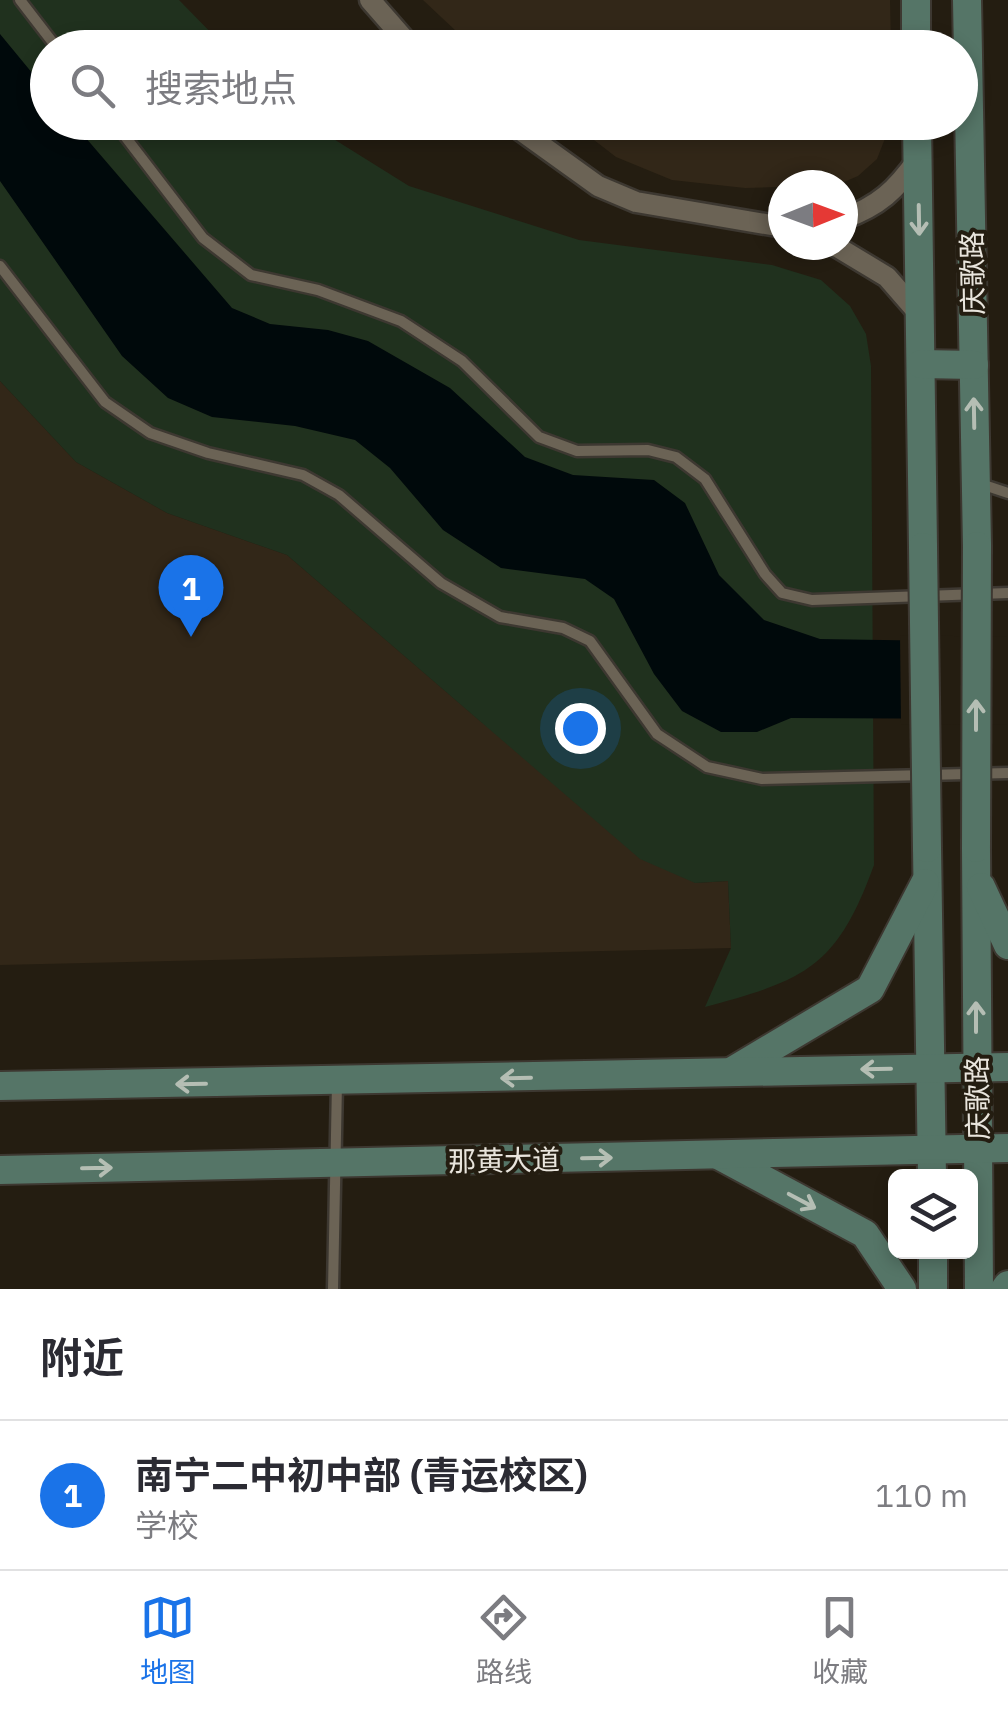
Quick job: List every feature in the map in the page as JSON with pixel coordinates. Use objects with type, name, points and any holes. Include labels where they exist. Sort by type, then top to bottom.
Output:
[{"type":"main road","points":[[916,0],[916,30]]},
{"type":"main road","name":"庆歌路","points":[[967,0],[968,30]]},
{"type":"main road","name":"庆歌路","points":[[917,140],[931,1163]]},
{"type":"main road","name":"庆歌路","points":[[970,140],[977,546],[976,1067],[980,1289]]},
{"type":"main road","points":[[920,364],[974,365]]},
{"type":"main road","points":[[976,861],[1007,941]]},
{"type":"main road","points":[[730,1072],[870,989],[928,878]]},
{"type":"main road","points":[[0,1086],[1008,1067]]},
{"type":"main road","name":"那黄大道","points":[[0,1170],[716,1155],[931,1163],[978,1149],[1008,1148]]},
{"type":"main road","points":[[716,1155],[865,1234],[902,1289]]},
{"type":"main road","points":[[932,1259],[933,1289]]},
{"type":"street","points":[[370,0],[396,30]]},
{"type":"street","points":[[534,140],[598,186],[636,202],[768,224]]},
{"type":"street","points":[[858,214],[874,208],[896,190],[918,159]]},
{"type":"street","points":[[858,259],[887,277],[920,315]]},
{"type":"lane","points":[[20,0],[43,30]]},
{"type":"lane","points":[[128,140],[203,238],[251,276],[318,290],[401,320],[462,361],[539,437],[577,451],[648,450],[676,457],[705,480],[765,574],[782,593],[812,600],[1008,593]]},
{"type":"lane","points":[[0,266],[105,402],[150,433],[208,453],[303,475],[339,495],[441,583],[500,617],[564,628],[590,640],[656,734],[706,768],[762,779],[1008,772]]},
{"type":"lane","points":[[976,482],[1008,493]]},
{"type":"lane","points":[[333,1289],[337,1082]]},
{"type":"shaded area","points":[[423,0],[890,0],[891,30],[455,30]]},
{"type":"shaded area","points":[[0,34],[30,70],[30,140],[88,140],[232,308],[270,324],[328,330],[368,341],[450,388],[525,457],[573,475],[654,480],[685,503],[719,575],[764,620],[820,639],[1008,642],[1008,719],[791,718],[757,732],[721,732],[682,711],[654,674],[614,599],[585,579],[501,568],[443,530],[390,468],[355,440],[295,426],[212,417],[168,398],[122,356],[0,181]]},
{"type":"shaded area","points":[[594,140],[884,140],[877,159],[858,176],[858,170],[768,170],[768,187],[745,188],[672,180],[616,157]]},
{"type":"shaded area","points":[[0,381],[76,462],[167,513],[287,555],[479,720],[695,883],[728,881],[731,948],[0,965]]},
{"type":"green space","points":[[0,0],[179,0],[208,30],[30,30],[30,140],[335,140],[409,186],[579,240],[772,265],[821,280],[850,306],[866,334],[871,366],[874,865],[846,926],[831,948],[793,977],[705,1007],[731,948],[728,881],[695,883],[640,859],[287,555],[167,513],[76,462],[0,381]]},
{"type":"pier","points":[[900,635],[1008,637],[1008,724],[901,725]]},
{"type":"place","name":"南宁二中初中部 (青运校区)","points":[[191,637]]}]
